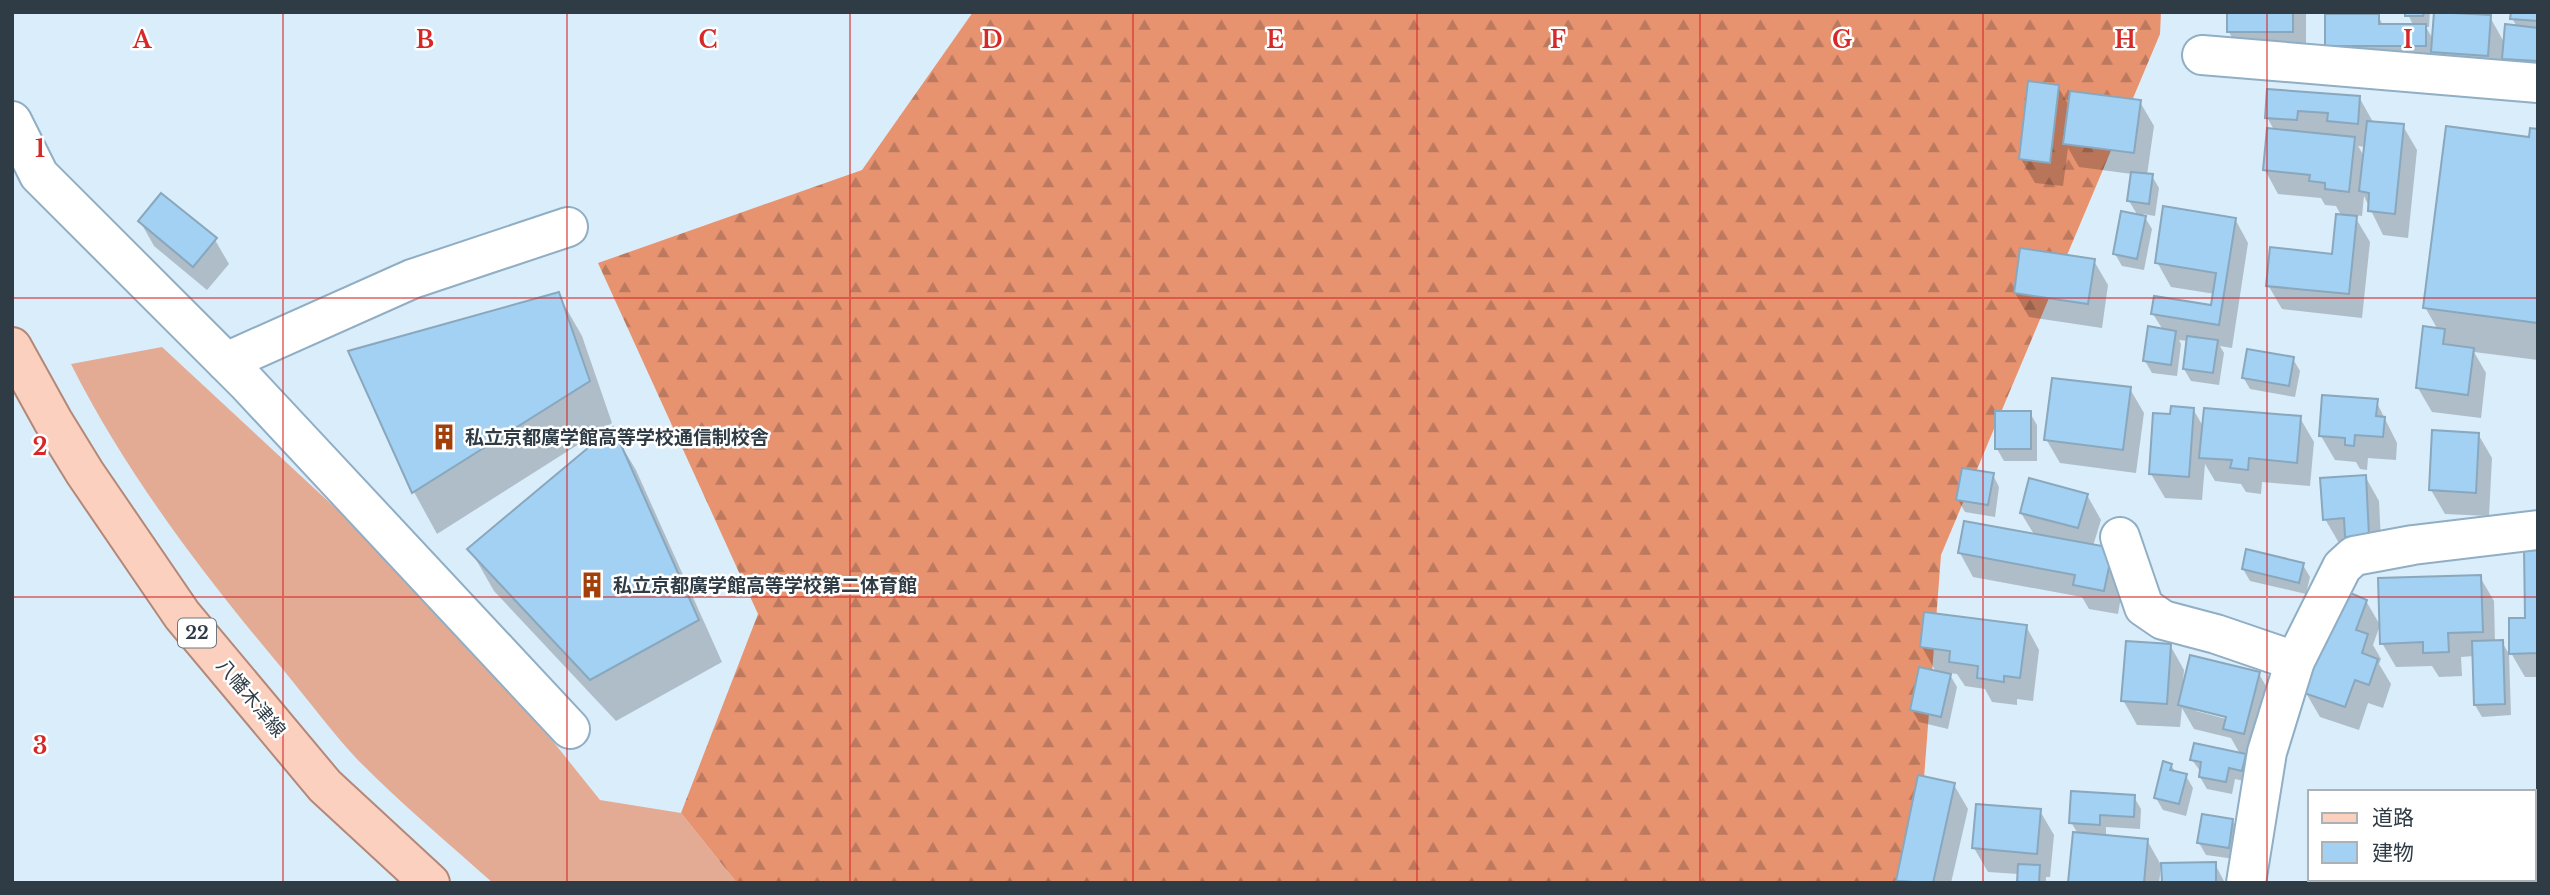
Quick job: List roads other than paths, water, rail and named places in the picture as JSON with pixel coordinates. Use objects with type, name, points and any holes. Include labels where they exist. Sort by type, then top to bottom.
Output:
[{"type":"main road","name":"八幡木津線","points":[[12,347],[85,472],[182,615],[326,786],[430,883]]},
{"type":"street","points":[[2202,55],[2538,83]]},
{"type":"street","points":[[12,121],[39,175],[226,362],[570,729]]},
{"type":"street","points":[[226,362],[412,279],[568,227]]},
{"type":"street","points":[[2246,883],[2267,752],[2295,661],[2342,568],[2354,556],[2413,545],[2538,530]]},
{"type":"street","points":[[2120,537],[2144,607],[2163,620],[2216,634],[2295,661]]},
{"type":"place","name":"私立京都廣学館高等学校通信制校舎","points":[[444,437]]},
{"type":"place","name":"私立京都廣学館高等学校第二体育館","points":[[592,585]]}]
